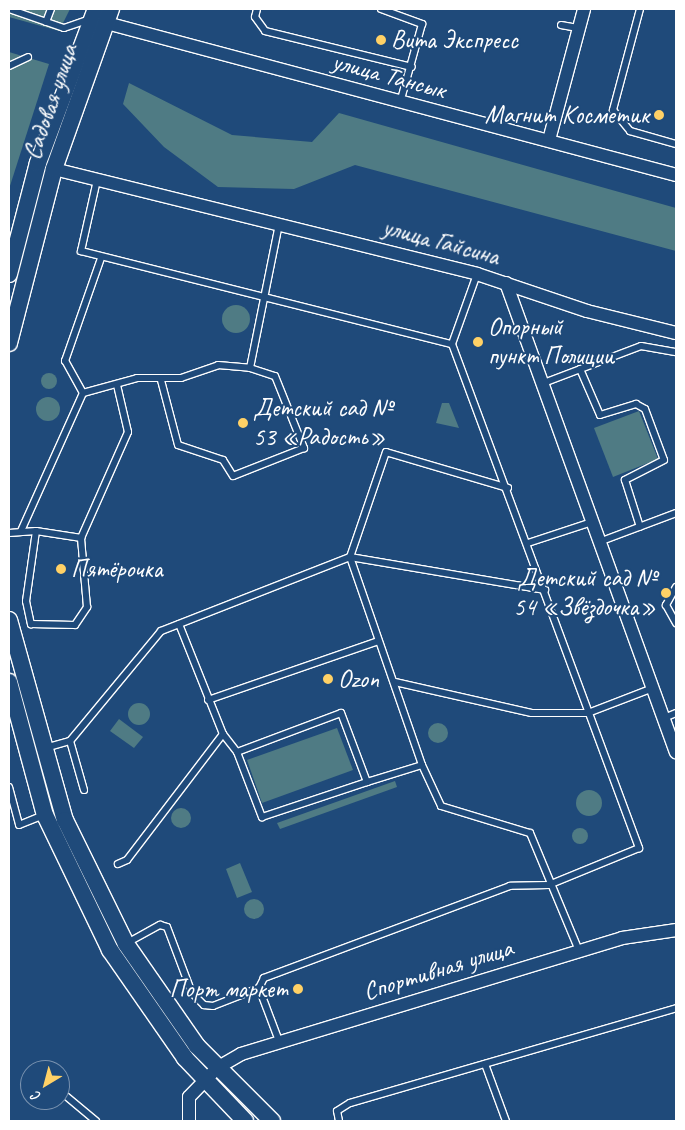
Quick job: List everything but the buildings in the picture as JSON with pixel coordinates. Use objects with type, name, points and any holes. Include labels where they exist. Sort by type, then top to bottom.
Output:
[{"type":"street","points":[[549,140],[584,9]]},
{"type":"street","name":"улица Тансык","points":[[101,15],[400,102],[676,174]]},
{"type":"street","name":"Садовая улица","points":[[9,343],[54,169],[101,15]]},
{"type":"street","name":"Садовая улица","points":[[9,274],[38,163],[101,15]]},
{"type":"street","name":"улица Гайсина","points":[[54,169],[279,223],[506,283],[541,384],[676,752]]},
{"type":"street","points":[[506,283],[587,311],[676,333]]},
{"type":"street","points":[[9,620],[42,749],[71,837],[126,944],[170,1012],[217,1068],[272,1121]]},
{"type":"street","points":[[9,682],[46,815],[110,950],[156,1021],[204,1080],[245,1121]]},
{"type":"street","name":"Спортивная улица","points":[[189,1121],[189,1098],[217,1068],[279,1041],[626,937],[676,930]]},
{"type":"lane","points":[[9,9],[64,28],[101,15]]},
{"type":"lane","points":[[46,22],[51,9]]},
{"type":"lane","points":[[257,9],[255,17],[265,31],[412,67]]},
{"type":"lane","points":[[381,9],[422,24],[412,67],[400,102]]},
{"type":"lane","points":[[640,9],[613,110],[630,131],[676,144]]},
{"type":"lane","points":[[561,25],[578,28]]},
{"type":"lane","points":[[9,66],[28,57]]},
{"type":"lane","points":[[97,180],[80,251],[101,258],[452,344]]},
{"type":"lane","points":[[250,368],[279,223]]},
{"type":"lane","points":[[83,393],[65,361],[101,258]]},
{"type":"lane","points":[[126,944],[160,925],[167,927],[192,993],[204,1005],[213,1006],[259,988],[264,978],[510,886],[549,885],[639,848],[588,713],[508,488],[452,344],[477,274]]},
{"type":"lane","points":[[541,384],[641,346],[676,352]]},
{"type":"lane","points":[[83,393],[138,378],[161,380],[218,364],[250,368],[275,376],[304,448],[233,476],[223,460],[178,445],[161,380]]},
{"type":"lane","points":[[580,369],[600,415],[636,404],[645,409],[664,460],[625,480],[640,527]]},
{"type":"lane","points":[[36,531],[26,601],[31,624],[75,625],[87,607],[81,538],[128,432],[117,384]]},
{"type":"lane","points":[[21,530],[83,393]]},
{"type":"lane","points":[[508,488],[386,452],[350,557],[366,594],[378,642],[395,682],[422,764],[441,806],[530,833],[549,885],[579,951]]},
{"type":"lane","points":[[599,542],[676,513]]},
{"type":"lane","points":[[528,543],[592,522]]},
{"type":"lane","points":[[9,533],[21,530],[36,531],[81,538]]},
{"type":"lane","points":[[42,749],[70,741],[161,631],[350,557],[545,590]]},
{"type":"lane","points":[[676,587],[666,605],[676,623]]},
{"type":"lane","points":[[178,624],[223,734],[237,752],[262,817],[422,764]]},
{"type":"lane","points":[[208,700],[378,642]]},
{"type":"lane","points":[[395,682],[532,713],[588,713],[653,688]]},
{"type":"lane","points":[[237,752],[341,713],[367,782]]},
{"type":"lane","points":[[664,718],[676,713]]},
{"type":"lane","points":[[118,864],[127,860],[223,734]]},
{"type":"lane","points":[[70,741],[84,790]]},
{"type":"lane","points":[[9,786],[20,825],[46,815]]},
{"type":"lane","points":[[259,988],[279,1041]]},
{"type":"lane","points":[[339,1121],[337,1111],[350,1103],[676,1008]]},
{"type":"lane","points":[[485,1064],[506,1121]]},
{"type":"lane","points":[[70,1099],[96,1121]]},
{"type":"green space","points":[[9,9],[70,9],[59,31],[9,17]]},
{"type":"green space","points":[[9,52],[49,64],[9,189]]},
{"type":"green space","points":[[129,83],[232,135],[312,142],[339,113],[676,208],[676,251],[355,165],[294,189],[218,187],[164,147],[123,104]]},
{"type":"green space","points":[[236,305],[246,309],[250,319],[246,329],[236,333],[226,329],[222,319],[226,309]]},
{"type":"green space","points":[[49,373],[55,375],[57,381],[55,387],[49,389],[43,387],[41,381],[43,375]]},
{"type":"green space","points":[[48,397],[57,400],[60,409],[57,418],[48,421],[39,418],[36,409],[39,400]]},
{"type":"green space","points":[[442,403],[449,403],[459,428],[436,423]]},
{"type":"green space","points":[[639,411],[658,459],[613,477],[594,428]]},
{"type":"green space","points":[[139,703],[147,706],[150,714],[147,722],[139,725],[131,722],[128,714],[131,706]]},
{"type":"green space","points":[[119,719],[143,737],[134,748],[110,731]]},
{"type":"green space","points":[[438,723],[445,726],[448,733],[445,740],[438,743],[431,740],[428,733],[431,726]]},
{"type":"green space","points":[[337,728],[353,770],[262,803],[247,760]]},
{"type":"green space","points":[[395,781],[397,787],[280,829],[277,823]]},
{"type":"green space","points":[[589,790],[598,794],[602,803],[598,812],[589,816],[580,812],[576,803],[580,794]]},
{"type":"green space","points":[[181,808],[188,811],[191,818],[188,825],[181,828],[174,825],[171,818],[174,811]]},
{"type":"green space","points":[[580,828],[586,830],[588,836],[586,842],[580,844],[574,842],[572,836],[574,830]]},
{"type":"green space","points":[[240,863],[252,892],[237,898],[226,869]]},
{"type":"green space","points":[[254,899],[261,902],[264,909],[261,916],[254,919],[247,916],[244,909],[247,902]]},
{"type":"place","name":"Вита Экспресс","points":[[381,40]]},
{"type":"place","name":"Магнит Косметик","points":[[659,115]]},
{"type":"place","name":"Опорный пункт Полиции","points":[[478,342]]},
{"type":"place","name":"Детский сад № 53 «Радость»","points":[[243,423]]},
{"type":"place","name":"Пятёрочка","points":[[61,569]]},
{"type":"place","name":"Детский сад № 54 «Звёздочка»","points":[[666,593]]},
{"type":"place","name":"Ozon","points":[[328,679]]},
{"type":"place","name":"Порт маркет","points":[[298,989]]}]
